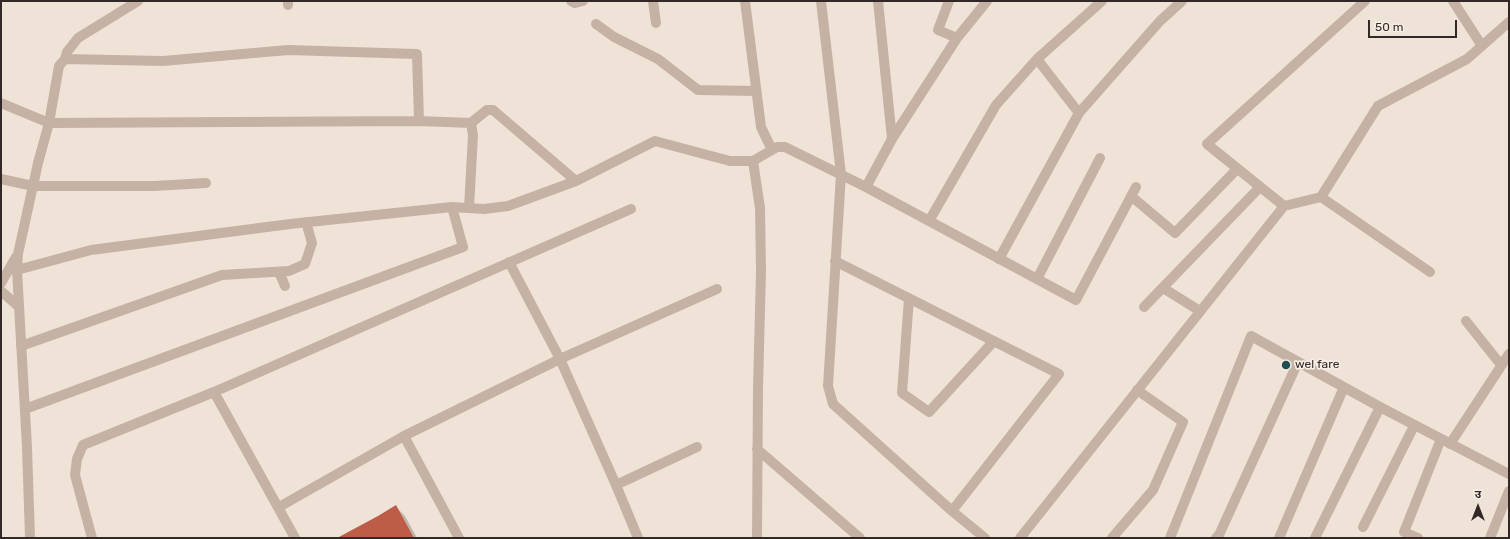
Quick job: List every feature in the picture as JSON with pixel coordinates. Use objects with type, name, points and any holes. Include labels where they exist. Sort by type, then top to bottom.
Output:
[{"type":"street","points":[[30,538],[25,409],[17,270],[18,254],[60,66],[67,52],[78,38],[138,1]]},
{"type":"street","points":[[572,1],[575,3],[584,1]]},
{"type":"street","points":[[653,1],[656,23]]},
{"type":"street","points":[[745,1],[760,127],[772,150]]},
{"type":"street","points":[[821,1],[841,174],[828,386],[832,404],[952,511],[985,538]]},
{"type":"street","points":[[878,1],[892,139]]},
{"type":"street","points":[[949,1],[938,30],[958,36]]},
{"type":"street","points":[[866,187],[892,139],[958,36],[987,1]]},
{"type":"street","points":[[958,36],[993,1]]},
{"type":"street","points":[[929,221],[996,105],[1037,59],[1102,1]]},
{"type":"street","points":[[1000,259],[1079,113],[1160,22],[1182,1]]},
{"type":"street","points":[[1284,206],[1207,144],[1365,1]]},
{"type":"street","points":[[1453,1],[1482,46]]},
{"type":"street","points":[[1020,538],[1284,206],[1321,197],[1378,106],[1467,59],[1509,22]]},
{"type":"street","points":[[596,24],[614,37],[658,60],[698,90],[756,91]]},
{"type":"street","points":[[65,58],[163,62],[288,50],[418,54],[419,121]]},
{"type":"street","points":[[1037,59],[1079,113]]},
{"type":"street","points":[[1,103],[48,122],[419,121],[471,123],[487,110],[493,110],[576,181]]},
{"type":"street","points":[[468,208],[473,135],[471,123]]},
{"type":"street","points":[[17,270],[91,250],[306,222],[452,207],[484,209],[508,206],[576,181],[655,141],[730,161],[754,161],[777,147],[785,147],[866,187],[1076,300],[1134,191],[1175,233],[1237,169]]},
{"type":"street","points":[[1037,279],[1100,158]]},
{"type":"street","points":[[754,161],[760,208],[761,271],[757,450],[757,538]]},
{"type":"street","points":[[1,179],[33,186],[154,186],[206,183]]},
{"type":"street","points":[[1144,308],[1260,187]]},
{"type":"street","points":[[1321,197],[1430,272]]},
{"type":"street","points":[[25,409],[463,247],[452,207]]},
{"type":"street","points":[[92,538],[75,475],[77,459],[83,445],[214,392],[631,209]]},
{"type":"street","points":[[21,346],[222,275],[289,271],[305,264],[312,244],[306,222]]},
{"type":"street","points":[[1,284],[18,254]]},
{"type":"street","points":[[835,261],[1059,374],[952,511]]},
{"type":"street","points":[[509,262],[560,359],[638,538]]},
{"type":"street","points":[[279,272],[285,286]]},
{"type":"street","points":[[1163,288],[1200,311]]},
{"type":"street","points":[[279,507],[404,436],[560,359],[717,289]]},
{"type":"street","points":[[1,291],[19,308]]},
{"type":"street","points":[[910,298],[902,393],[929,412],[994,341]]},
{"type":"street","points":[[1466,321],[1501,365]]},
{"type":"street","points":[[1170,538],[1251,336],[1414,426],[1509,474]]},
{"type":"street","points":[[1418,538],[1404,532],[1445,442],[1509,354]]},
{"type":"street","points":[[1216,538],[1219,535],[1298,362]]},
{"type":"street","points":[[1279,538],[1344,387]]},
{"type":"street","points":[[1114,538],[1153,490],[1183,422],[1137,390]]},
{"type":"street","points":[[214,392],[279,507],[292,537]]},
{"type":"street","points":[[1315,538],[1380,407]]},
{"type":"street","points":[[1363,527],[1414,426]]},
{"type":"street","points":[[404,436],[459,538]]},
{"type":"street","points":[[616,485],[697,447]]},
{"type":"street","points":[[757,450],[860,538]]},
{"type":"street","points":[[1490,538],[1509,491]]},
{"type":"building","points":[[396,505],[414,538],[337,538],[378,516]]},
{"type":"place","name":"wel fare","points":[[1286,365]]}]
